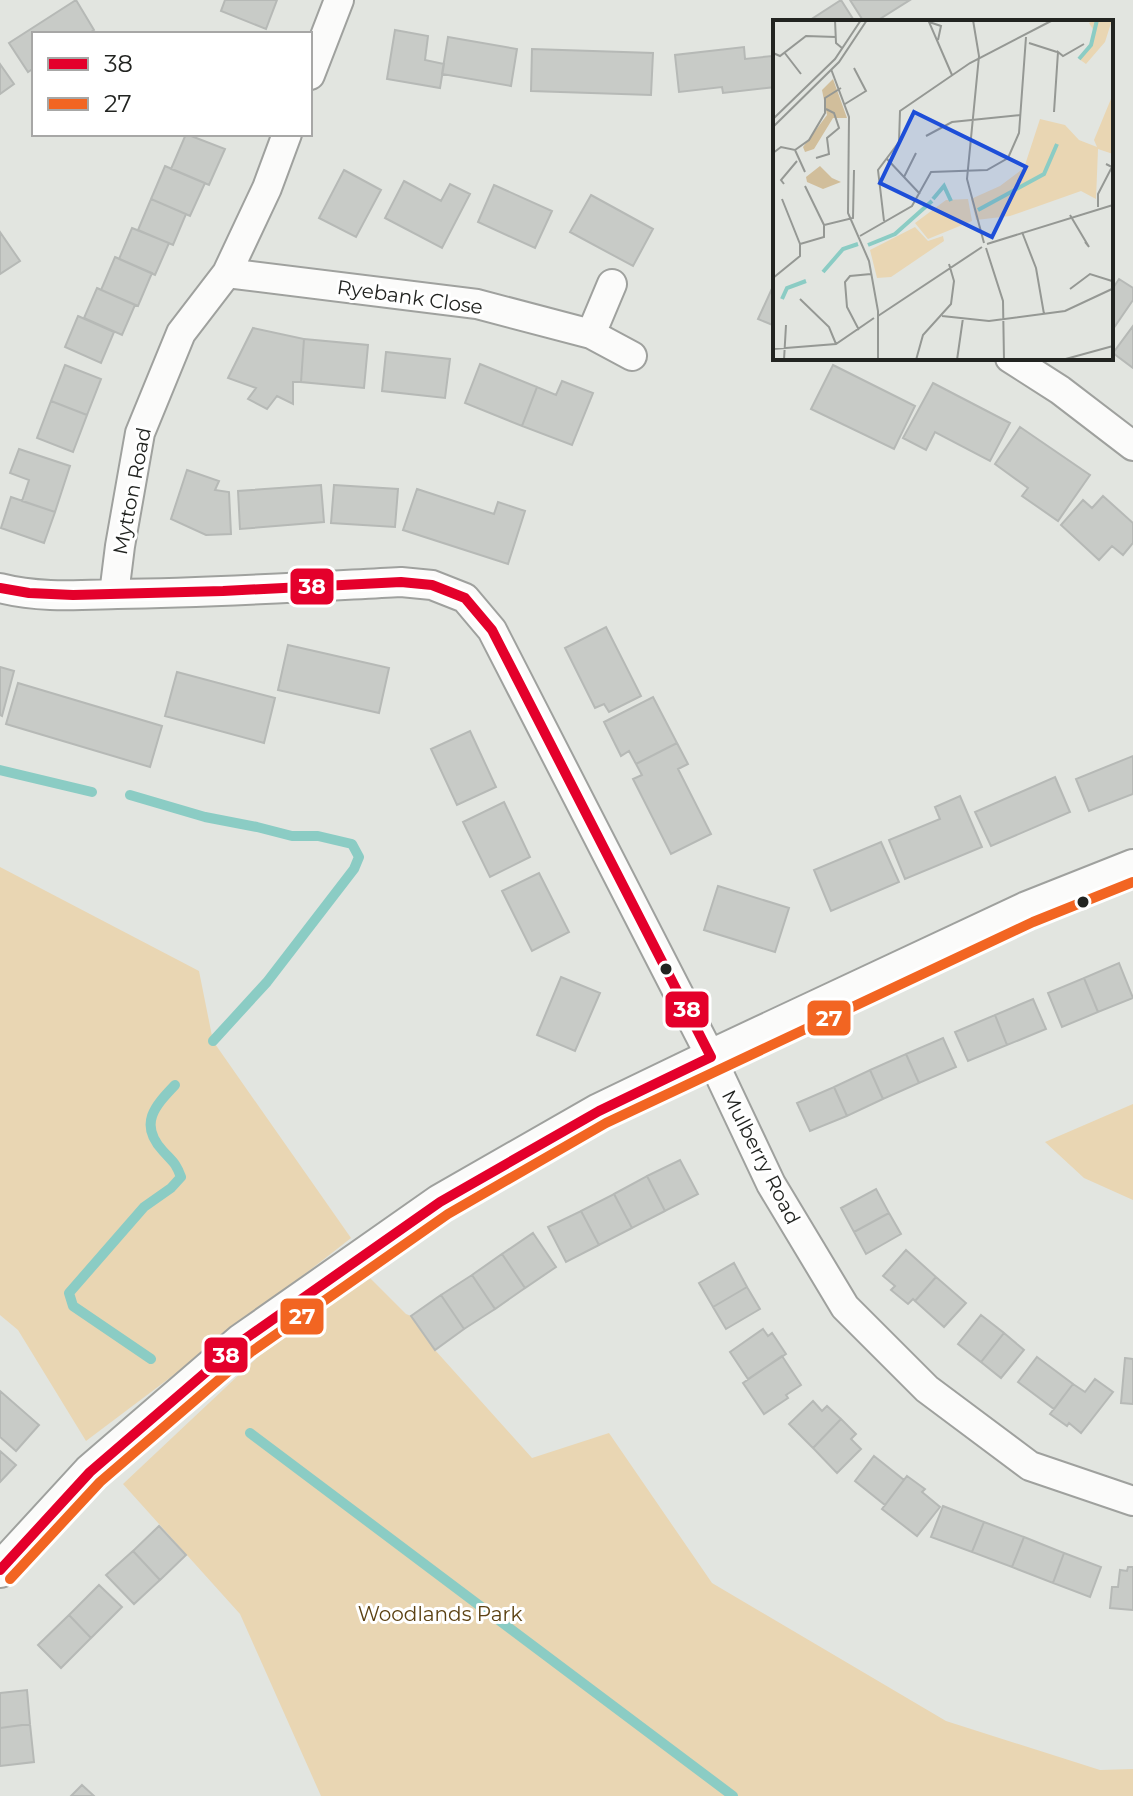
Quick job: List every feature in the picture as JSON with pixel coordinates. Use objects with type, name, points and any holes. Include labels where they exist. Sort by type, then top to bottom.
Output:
[{"type":"street","points":[[312,70],[339,0]]},
{"type":"street","name":"Mytton Road","points":[[114,594],[140,433],[181,333],[227,273],[267,188],[286,136]]},
{"type":"street","name":"Ryebank Close","points":[[227,273],[477,304],[591,334],[632,356]]},
{"type":"street","points":[[591,334],[612,284]]},
{"type":"street","points":[[1013,360],[1060,390],[1133,446]]},
{"type":"street","name":"Mulberry Road","points":[[0,588],[22,594],[188,593],[401,582],[432,585],[465,598],[492,630],[711,1057],[771,1184],[845,1307],[927,1389],[1030,1466],[1133,1501]]},
{"type":"street","points":[[0,1570],[90,1472],[242,1341],[440,1202],[599,1111],[1027,909],[1133,867]]},
{"type":"green space","points":[[0,867],[199,971],[213,1041],[351,1238],[86,1441],[18,1330],[0,1315]]},
{"type":"green space","points":[[1133,1104],[1133,1200],[1084,1178],[1045,1142]]},
{"type":"green space","name":"Woodlands Park","points":[[369,1277],[411,1316],[435,1350],[532,1458],[609,1433],[712,1583],[946,1721],[1100,1770],[1133,1769],[1133,1796],[321,1796],[240,1614],[123,1484],[259,1356]]},
{"type":"building","points":[[76,0],[94,30],[32,32],[32,69],[28,72],[9,43]]},
{"type":"building","points":[[225,0],[277,0],[266,29],[221,11]]},
{"type":"building","points":[[841,0],[854,20],[810,20]]},
{"type":"building","points":[[850,0],[910,0],[878,20],[863,20]]},
{"type":"building","points":[[395,30],[428,36],[425,60],[444,64],[440,88],[387,79]]},
{"type":"building","points":[[448,37],[517,49],[511,86],[442,74]]},
{"type":"building","points":[[744,47],[745,59],[772,56],[773,87],[723,93],[722,87],[679,92],[675,55]]},
{"type":"building","points":[[532,49],[653,53],[651,95],[531,91]]},
{"type":"building","points":[[0,64],[14,84],[0,94]]},
{"type":"building","points":[[185,136],[225,149],[209,185],[171,169]]},
{"type":"building","points":[[165,166],[205,183],[190,216],[151,199]]},
{"type":"building","points":[[344,170],[381,190],[356,237],[319,218]]},
{"type":"building","points":[[404,181],[441,201],[450,184],[470,194],[442,248],[385,218]]},
{"type":"building","points":[[494,185],[552,211],[535,248],[478,222]]},
{"type":"building","points":[[591,195],[653,229],[633,266],[570,232]]},
{"type":"building","points":[[151,199],[186,214],[173,245],[138,230]]},
{"type":"building","points":[[132,228],[169,243],[155,275],[119,259]]},
{"type":"building","points":[[0,232],[20,261],[0,274]]},
{"type":"building","points":[[115,257],[152,273],[138,306],[101,290]]},
{"type":"building","points":[[1119,279],[1133,288],[1133,300],[1113,329],[1113,288]]},
{"type":"building","points":[[773,286],[773,325],[758,319]]},
{"type":"building","points":[[97,288],[135,305],[122,335],[84,318]]},
{"type":"building","points":[[78,316],[114,332],[101,363],[65,347]]},
{"type":"building","points":[[1133,326],[1133,368],[1113,353]]},
{"type":"building","points":[[253,328],[304,339],[301,382],[293,382],[293,404],[277,396],[267,409],[248,399],[256,388],[228,378]]},
{"type":"building","points":[[304,339],[368,345],[364,388],[301,382]]},
{"type":"building","points":[[386,352],[450,359],[445,398],[382,391]]},
{"type":"building","points":[[480,364],[537,387],[522,426],[465,403]]},
{"type":"building","points":[[65,365],[101,379],[87,415],[51,401]]},
{"type":"building","points":[[833,365],[915,406],[894,449],[811,409]]},
{"type":"building","points":[[562,381],[593,393],[572,445],[522,426],[537,387],[556,395]]},
{"type":"building","points":[[933,383],[1010,423],[990,461],[935,432],[926,450],[903,438]]},
{"type":"building","points":[[51,401],[87,415],[73,452],[37,438]]},
{"type":"building","points":[[1020,427],[1090,475],[1058,521],[1022,496],[1028,488],[995,464]]},
{"type":"building","points":[[19,449],[70,466],[55,512],[22,501],[29,480],[10,473]]},
{"type":"building","points":[[187,470],[219,481],[215,490],[229,492],[231,534],[206,535],[171,519]]},
{"type":"building","points":[[321,485],[324,522],[240,529],[238,491]]},
{"type":"building","points":[[334,485],[398,489],[395,527],[331,523]]},
{"type":"building","points":[[417,489],[494,514],[498,502],[525,511],[508,564],[403,530]]},
{"type":"building","points":[[1103,496],[1133,523],[1133,543],[1123,555],[1112,546],[1099,560],[1061,525],[1083,500],[1092,508]]},
{"type":"building","points":[[11,497],[55,512],[44,543],[1,528]]},
{"type":"building","points":[[606,627],[641,696],[609,712],[604,704],[595,708],[565,648]]},
{"type":"building","points":[[288,645],[389,668],[379,713],[278,690]]},
{"type":"building","points":[[0,667],[14,671],[2,716],[0,715]]},
{"type":"building","points":[[177,672],[275,698],[264,743],[165,716]]},
{"type":"building","points":[[18,683],[162,726],[150,767],[6,724]]},
{"type":"building","points":[[653,697],[677,743],[636,764],[629,751],[621,756],[604,722]]},
{"type":"building","points":[[470,731],[496,787],[457,805],[431,749]]},
{"type":"building","points":[[677,743],[688,764],[678,769],[711,834],[671,854],[633,779],[642,775],[636,764]]},
{"type":"building","points":[[1133,756],[1133,794],[1089,811],[1076,779]]},
{"type":"building","points":[[1055,777],[1070,812],[991,846],[975,812]]},
{"type":"building","points":[[960,796],[982,847],[905,879],[889,840],[940,819],[935,807]]},
{"type":"building","points":[[504,802],[530,857],[490,877],[463,822]]},
{"type":"building","points":[[881,842],[899,882],[831,911],[814,870]]},
{"type":"building","points":[[539,873],[569,932],[532,951],[502,891]]},
{"type":"building","points":[[718,886],[789,908],[775,952],[704,930]]},
{"type":"building","points":[[1119,963],[1133,998],[1098,1012],[1084,978]]},
{"type":"building","points":[[561,977],[600,993],[575,1051],[537,1035]]},
{"type":"building","points":[[1084,978],[1098,1012],[1062,1027],[1048,993]]},
{"type":"building","points":[[1033,999],[1046,1029],[1007,1045],[995,1015]]},
{"type":"building","points":[[995,1015],[1007,1045],[968,1061],[955,1032]]},
{"type":"building","points":[[943,1038],[956,1067],[919,1083],[906,1054]]},
{"type":"building","points":[[906,1054],[919,1083],[883,1099],[870,1070]]},
{"type":"building","points":[[870,1070],[883,1099],[847,1116],[834,1087]]},
{"type":"building","points":[[834,1087],[847,1116],[810,1131],[797,1103]]},
{"type":"building","points":[[680,1160],[698,1194],[665,1211],[647,1176]]},
{"type":"building","points":[[647,1176],[665,1211],[632,1228],[614,1194]]},
{"type":"building","points":[[876,1189],[889,1213],[854,1232],[841,1208]]},
{"type":"building","points":[[614,1194],[632,1228],[599,1245],[581,1211]]},
{"type":"building","points":[[581,1211],[599,1245],[566,1262],[548,1227]]},
{"type":"building","points":[[889,1213],[901,1234],[866,1254],[854,1232]]},
{"type":"building","points":[[533,1233],[556,1267],[525,1288],[502,1254]]},
{"type":"building","points":[[906,1250],[936,1277],[915,1301],[913,1299],[908,1304],[891,1290],[895,1286],[883,1276]]},
{"type":"building","points":[[502,1254],[525,1288],[495,1309],[472,1275]]},
{"type":"building","points":[[734,1263],[747,1287],[713,1307],[699,1283]]},
{"type":"building","points":[[472,1275],[495,1309],[464,1329],[441,1295]]},
{"type":"building","points":[[936,1277],[966,1303],[944,1327],[915,1301]]},
{"type":"building","points":[[747,1287],[760,1309],[726,1329],[713,1307]]},
{"type":"building","points":[[441,1295],[464,1329],[435,1350],[411,1316]]},
{"type":"building","points":[[981,1315],[1004,1333],[981,1362],[958,1344]]},
{"type":"building","points":[[763,1329],[768,1336],[772,1333],[786,1354],[748,1379],[730,1352]]},
{"type":"building","points":[[1004,1333],[1024,1350],[1001,1378],[981,1362]]},
{"type":"building","points":[[782,1356],[801,1385],[764,1414],[743,1383]]},
{"type":"building","points":[[1037,1357],[1073,1384],[1054,1409],[1018,1382]]},
{"type":"building","points":[[1125,1358],[1133,1359],[1133,1404],[1121,1403]]},
{"type":"building","points":[[1095,1379],[1113,1392],[1081,1433],[1050,1414],[1073,1384],[1085,1392]]},
{"type":"building","points":[[0,1391],[39,1425],[16,1451],[0,1437]]},
{"type":"building","points":[[813,1401],[822,1411],[827,1406],[841,1419],[813,1448],[789,1424]]},
{"type":"building","points":[[841,1419],[856,1434],[851,1439],[861,1449],[837,1473],[813,1448]]},
{"type":"building","points":[[0,1451],[16,1465],[0,1482]]},
{"type":"building","points":[[874,1456],[904,1480],[885,1505],[855,1481]]},
{"type":"building","points":[[907,1476],[925,1489],[922,1492],[940,1507],[917,1536],[882,1509]]},
{"type":"building","points":[[943,1506],[984,1522],[972,1552],[931,1537]]},
{"type":"building","points":[[984,1522],[1024,1537],[1012,1567],[972,1552]]},
{"type":"building","points":[[159,1526],[186,1555],[160,1580],[133,1551]]},
{"type":"building","points":[[1024,1537],[1064,1553],[1053,1583],[1012,1567]]},
{"type":"building","points":[[133,1551],[160,1580],[134,1604],[106,1575]]},
{"type":"building","points":[[1064,1553],[1101,1567],[1090,1597],[1053,1583]]},
{"type":"building","points":[[1128,1567],[1133,1567],[1133,1610],[1110,1608],[1112,1587],[1118,1587],[1120,1570],[1127,1571]]},
{"type":"building","points":[[99,1585],[122,1607],[91,1638],[69,1615]]},
{"type":"building","points":[[69,1615],[91,1638],[61,1668],[38,1645]]},
{"type":"building","points":[[27,1690],[30,1724],[0,1728],[0,1693]]},
{"type":"building","points":[[30,1724],[34,1762],[0,1766],[0,1728]]},
{"type":"building","points":[[82,1785],[94,1796],[71,1796]]},
{"type":"waterway","points":[[0,770],[92,792]]},
{"type":"waterway","points":[[130,795],[205,817],[292,836],[318,836],[352,844],[359,857],[354,869],[267,982],[213,1041]]},
{"type":"waterway","points":[[151,1359],[73,1306],[69,1293],[144,1207],[181,1177],[156,1141],[151,1124],[156,1108],[175,1085]]},
{"type":"waterway","points":[[250,1433],[733,1796]]},
{"type":"transit line","name":"38","points":[[0,588],[73,595],[401,582],[432,585],[465,598],[492,630],[711,1057],[599,1111],[440,1202],[242,1341],[90,1472],[0,1570]]},
{"type":"transit line","name":"27","points":[[10,1579],[100,1482],[251,1352],[448,1214],[606,1123],[1033,922],[1133,882]]}]
